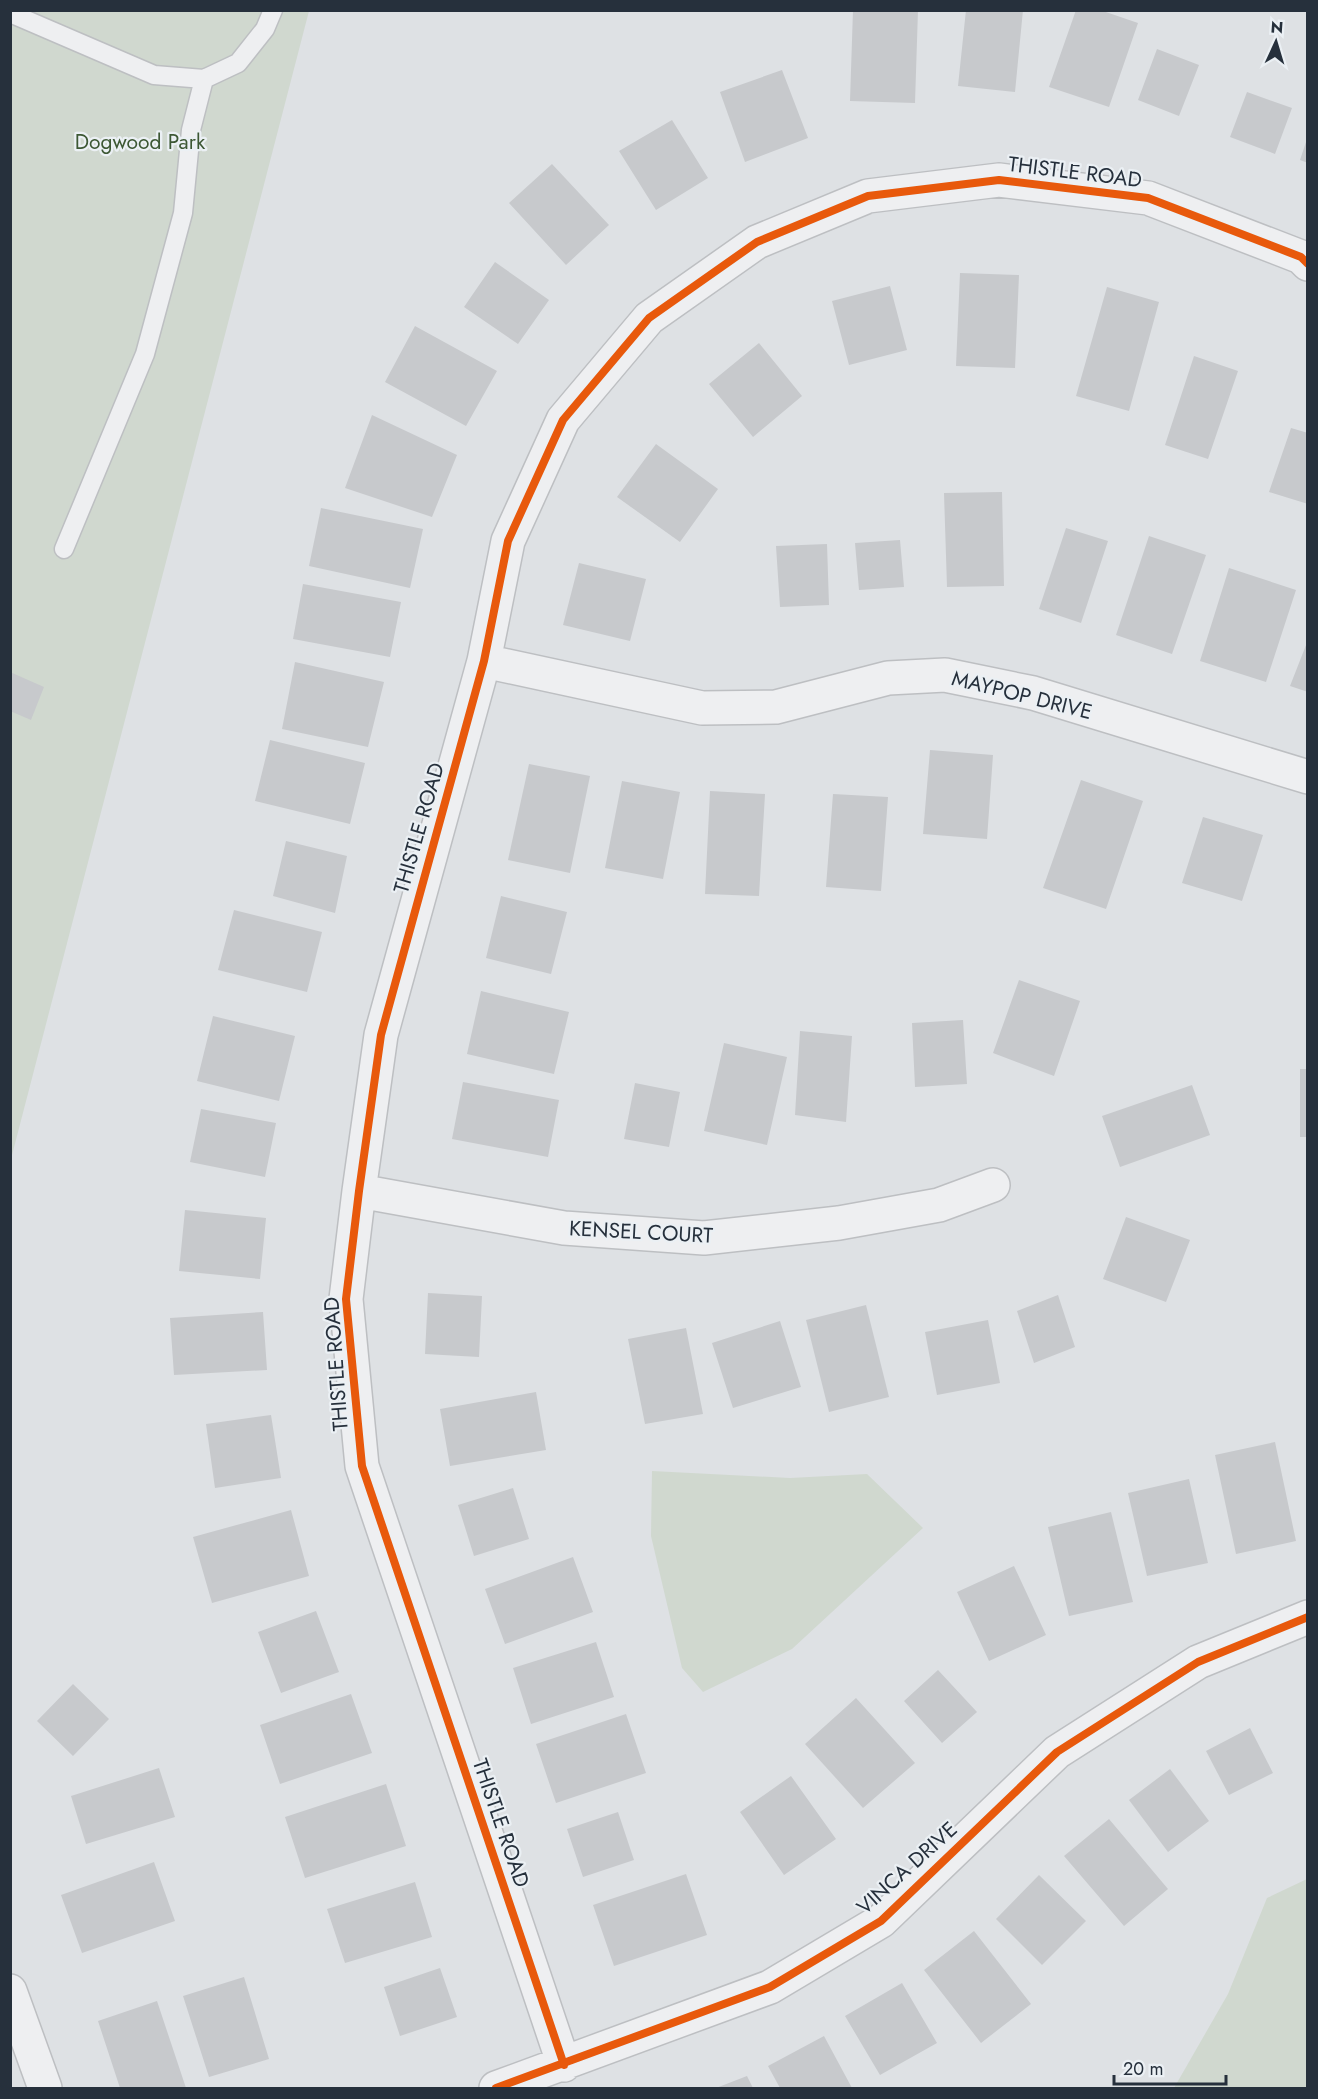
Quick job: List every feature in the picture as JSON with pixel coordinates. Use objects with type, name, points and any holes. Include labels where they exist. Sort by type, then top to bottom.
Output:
[{"type":"street","name":"THISTLE ROAD","points":[[564,2065],[362,1466],[346,1299],[381,1035],[484,661],[508,541],[563,420],[649,318],[757,242],[868,196],[999,180],[1148,198],[1302,257],[1308,264]]},
{"type":"street","name":"MAYPOP DRIVE","points":[[484,661],[702,708],[776,707],[888,678],[945,675],[1033,693],[1308,777]]},
{"type":"street","name":"KENSEL COURT","points":[[359,1191],[564,1228],[704,1238],[839,1223],[939,1205],[993,1185]]},
{"type":"street","name":"VINCA DRIVE","points":[[496,2088],[564,2065],[770,1987],[881,1921],[1057,1752],[1198,1662],[1308,1617]]},
{"type":"street","points":[[10,1991],[45,2088]]},
{"type":"lane","points":[[10,13],[153,75],[204,79],[238,63],[265,29],[273,10]]},
{"type":"lane","points":[[64,549],[145,354],[183,213],[191,130],[204,79]]},
{"type":"green space","name":"Dogwood Park","points":[[11,11],[309,11],[11,1159]]},
{"type":"green space","points":[[652,1471],[790,1478],[867,1474],[923,1528],[792,1649],[703,1692],[682,1668],[651,1536]]},
{"type":"green space","points":[[1307,1879],[1307,2088],[1174,2088],[1228,1994],[1267,1898]]},
{"type":"building","points":[[853,10],[918,10],[915,103],[850,101]]},
{"type":"building","points":[[966,10],[1023,10],[1015,92],[958,86]]},
{"type":"building","points":[[1076,10],[1100,10],[1138,23],[1109,107],[1049,87]]},
{"type":"building","points":[[1157,49],[1199,65],[1179,116],[1138,100]]},
{"type":"building","points":[[782,70],[808,138],[745,162],[720,92]]},
{"type":"building","points":[[1247,92],[1292,108],[1275,154],[1230,137]]},
{"type":"building","points":[[672,120],[708,178],[656,210],[619,151]]},
{"type":"building","points":[[1308,139],[1308,163],[1300,160]]},
{"type":"building","points":[[552,164],[609,225],[566,265],[509,203]]},
{"type":"building","points":[[495,262],[549,300],[518,344],[464,307]]},
{"type":"building","points":[[960,273],[1019,275],[1015,368],[956,366]]},
{"type":"building","points":[[890,286],[907,350],[849,365],[832,301]]},
{"type":"building","points":[[1107,287],[1159,302],[1129,411],[1076,396]]},
{"type":"building","points":[[415,326],[497,371],[466,426],[385,382]]},
{"type":"building","points":[[759,343],[802,396],[753,437],[709,384]]},
{"type":"building","points":[[1194,356],[1238,371],[1208,459],[1165,445]]},
{"type":"building","points":[[372,415],[457,455],[432,517],[345,488]]},
{"type":"building","points":[[1291,428],[1308,433],[1308,504],[1269,492]]},
{"type":"building","points":[[656,444],[718,489],[680,542],[617,497]]},
{"type":"building","points":[[1002,492],[1004,586],[947,587],[944,493]]},
{"type":"building","points":[[321,508],[423,529],[410,588],[309,566]]},
{"type":"building","points":[[1066,528],[1108,541],[1081,623],[1039,609]]},
{"type":"building","points":[[1149,536],[1206,555],[1172,654],[1116,635]]},
{"type":"building","points":[[900,540],[904,587],[859,590],[855,543]]},
{"type":"building","points":[[827,544],[829,605],[780,607],[776,546]]},
{"type":"building","points":[[579,563],[646,579],[630,641],[563,625]]},
{"type":"building","points":[[1229,568],[1296,590],[1266,682],[1200,661]]},
{"type":"building","points":[[303,584],[401,602],[390,657],[293,639]]},
{"type":"building","points":[[1308,640],[1308,692],[1290,686]]},
{"type":"building","points":[[295,662],[384,682],[368,747],[282,729]]},
{"type":"building","points":[[10,672],[44,687],[31,720],[10,711]]},
{"type":"building","points":[[270,740],[365,763],[350,824],[255,801]]},
{"type":"building","points":[[930,750],[993,755],[987,839],[923,834]]},
{"type":"building","points":[[529,764],[590,776],[570,873],[508,860]]},
{"type":"building","points":[[1081,780],[1143,801],[1106,909],[1043,888]]},
{"type":"building","points":[[622,781],[680,792],[663,879],[605,868]]},
{"type":"building","points":[[710,791],[765,794],[759,896],[705,894]]},
{"type":"building","points":[[833,794],[888,797],[881,891],[826,887]]},
{"type":"building","points":[[1203,817],[1263,835],[1242,901],[1182,883]]},
{"type":"building","points":[[286,841],[347,856],[335,913],[273,896]]},
{"type":"building","points":[[501,896],[567,912],[551,974],[486,958]]},
{"type":"building","points":[[234,910],[322,932],[307,992],[218,970]]},
{"type":"building","points":[[1019,980],[1080,1001],[1054,1076],[993,1053]]},
{"type":"building","points":[[481,991],[569,1012],[554,1074],[467,1054]]},
{"type":"building","points":[[213,1016],[295,1036],[279,1101],[197,1081]]},
{"type":"building","points":[[963,1020],[967,1084],[915,1087],[912,1023]]},
{"type":"building","points":[[800,1031],[852,1036],[846,1122],[795,1115]]},
{"type":"building","points":[[724,1043],[787,1057],[767,1145],[704,1131]]},
{"type":"building","points":[[1300,1069],[1308,1069],[1308,1137],[1300,1137]]},
{"type":"building","points":[[463,1082],[559,1100],[548,1157],[452,1139]]},
{"type":"building","points":[[635,1083],[680,1092],[669,1147],[624,1139]]},
{"type":"building","points":[[1192,1085],[1210,1135],[1120,1167],[1102,1116]]},
{"type":"building","points":[[201,1109],[276,1123],[265,1177],[190,1162]]},
{"type":"building","points":[[185,1210],[266,1218],[260,1279],[179,1271]]},
{"type":"building","points":[[1126,1217],[1190,1240],[1166,1302],[1103,1279]]},
{"type":"building","points":[[428,1293],[482,1296],[479,1357],[425,1354]]},
{"type":"building","points":[[1058,1295],[1075,1347],[1034,1363],[1017,1311]]},
{"type":"building","points":[[866,1305],[889,1397],[829,1412],[806,1320]]},
{"type":"building","points":[[263,1312],[267,1370],[174,1375],[170,1318]]},
{"type":"building","points":[[988,1320],[1000,1383],[937,1395],[925,1332]]},
{"type":"building","points":[[780,1321],[801,1387],[733,1408],[712,1343]]},
{"type":"building","points":[[686,1328],[703,1414],[645,1424],[628,1339]]},
{"type":"building","points":[[536,1392],[546,1450],[450,1466],[440,1409]]},
{"type":"building","points":[[271,1415],[281,1478],[215,1488],[206,1424]]},
{"type":"building","points":[[1275,1442],[1296,1541],[1236,1554],[1215,1455]]},
{"type":"building","points":[[1189,1479],[1208,1563],[1147,1576],[1128,1493]]},
{"type":"building","points":[[513,1488],[529,1539],[474,1556],[458,1505]]},
{"type":"building","points":[[291,1510],[309,1576],[212,1603],[193,1537]]},
{"type":"building","points":[[1111,1512],[1133,1602],[1069,1616],[1048,1527]]},
{"type":"building","points":[[573,1557],[593,1612],[505,1644],[485,1589]]},
{"type":"building","points":[[1014,1566],[1046,1635],[989,1661],[957,1592]]},
{"type":"building","points":[[316,1611],[339,1672],[281,1693],[258,1632]]},
{"type":"building","points":[[596,1642],[614,1697],[531,1724],[513,1668]]},
{"type":"building","points":[[938,1670],[977,1712],[942,1743],[904,1701]]},
{"type":"building","points":[[73,1684],[109,1719],[73,1756],[37,1721]]},
{"type":"building","points":[[351,1694],[372,1753],[280,1784],[260,1725]]},
{"type":"building","points":[[856,1698],[915,1763],[863,1808],[805,1744]]},
{"type":"building","points":[[626,1714],[646,1773],[556,1803],[536,1744]]},
{"type":"building","points":[[1250,1728],[1273,1773],[1229,1795],[1206,1751]]},
{"type":"building","points":[[159,1768],[175,1817],[86,1844],[71,1796]]},
{"type":"building","points":[[1170,1769],[1209,1821],[1168,1852],[1129,1800]]},
{"type":"building","points":[[791,1776],[836,1839],[784,1875],[740,1812]]},
{"type":"building","points":[[386,1784],[406,1846],[305,1878],[285,1817]]},
{"type":"building","points":[[618,1812],[634,1860],[583,1877],[567,1829]]},
{"type":"building","points":[[1109,1819],[1168,1889],[1124,1926],[1064,1856]]},
{"type":"building","points":[[154,1862],[175,1921],[82,1953],[61,1895]]},
{"type":"building","points":[[686,1874],[707,1935],[614,1966],[593,1905]]},
{"type":"building","points":[[1039,1875],[1086,1921],[1042,1965],[996,1919]]},
{"type":"building","points":[[415,1882],[432,1937],[345,1963],[327,1909]]},
{"type":"building","points":[[974,1931],[1031,2004],[981,2043],[924,1970]]},
{"type":"building","points":[[440,1968],[457,2017],[400,2036],[384,1987]]},
{"type":"building","points":[[244,1977],[269,2059],[209,2077],[183,1996]]},
{"type":"building","points":[[902,1983],[937,2043],[880,2075],[845,2016]]},
{"type":"building","points":[[157,2001],[186,2088],[120,2088],[98,2021]]},
{"type":"building","points":[[824,2036],[852,2088],[780,2088],[768,2066]]},
{"type":"building","points":[[747,2076],[753,2088],[716,2088]]},
{"type":"cycle path","points":[[564,2065],[362,1466],[346,1299],[381,1035],[484,661],[508,541],[563,420],[649,318],[757,242],[868,196],[999,180],[1148,198],[1301,257],[1308,264]]},
{"type":"cycle path","points":[[496,2088],[770,1987],[881,1921],[1057,1752],[1198,1662],[1308,1617]]}]
